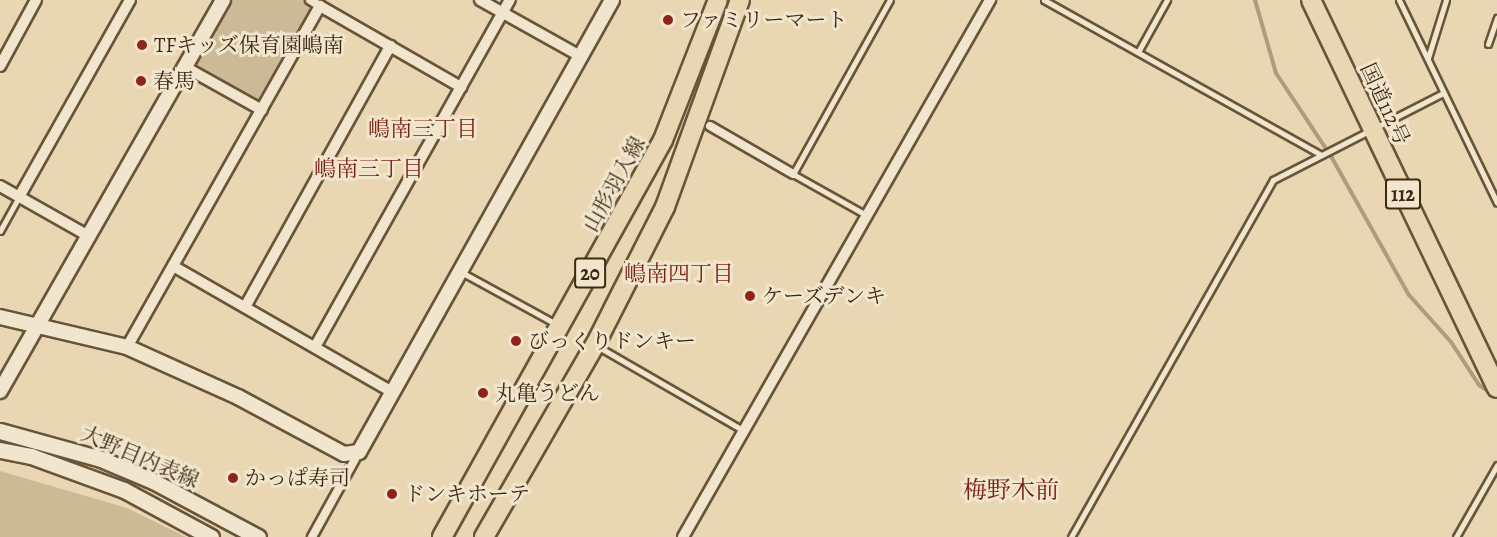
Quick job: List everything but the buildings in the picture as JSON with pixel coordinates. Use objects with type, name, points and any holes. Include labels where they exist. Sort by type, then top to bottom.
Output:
[{"type":"main road","name":"山形羽入線","points":[[441,537],[663,140],[718,0]]},
{"type":"main road","name":"20","points":[[484,537],[595,345],[665,207],[740,0]]},
{"type":"main road","name":"国道112号","points":[[1311,0],[1497,388]]},
{"type":"main road","name":"大野目内表線","points":[[0,431],[101,459],[153,481],[258,537]]},
{"type":"main road","name":"大野目内表線","points":[[0,450],[31,456],[124,490],[212,537]]},
{"type":"street","points":[[0,66],[36,0]]},
{"type":"street","points":[[20,197],[130,0]]},
{"type":"street","points":[[0,391],[40,325],[223,0]]},
{"type":"street","points":[[310,0],[461,87]]},
{"type":"street","points":[[480,0],[579,56]]},
{"type":"street","points":[[315,347],[510,0]]},
{"type":"street","points":[[312,537],[612,0]]},
{"type":"street","points":[[683,537],[990,0]]},
{"type":"street","points":[[127,347],[321,6]]},
{"type":"street","points":[[245,307],[390,46]]},
{"type":"street","points":[[185,67],[262,110]]},
{"type":"street","points":[[710,126],[793,174]]},
{"type":"street","points":[[0,186],[90,237]]},
{"type":"street","points":[[173,266],[392,392]]},
{"type":"street","points":[[0,317],[127,347],[238,397],[344,454],[359,452]]},
{"type":"lane","points":[[868,216],[793,174],[890,0]]},
{"type":"lane","points":[[1044,0],[1323,155]]},
{"type":"lane","points":[[1138,52],[1167,0]]},
{"type":"lane","points":[[1400,0],[1497,203]]},
{"type":"lane","points":[[1428,58],[1446,0]]},
{"type":"lane","points":[[1488,44],[1497,18]]},
{"type":"lane","points":[[1071,537],[1273,180],[1443,93]]},
{"type":"lane","points":[[0,231],[20,197]]},
{"type":"lane","points":[[459,271],[559,326]]},
{"type":"lane","points":[[595,345],[744,431]]},
{"type":"lane","points":[[1456,537],[1497,465]]},
{"type":"shaded area","points":[[223,0],[310,0],[320,6],[262,110],[185,67]]},
{"type":"shaded area","points":[[0,471],[127,508],[186,537],[0,537]]},
{"type":"waterway","points":[[1255,0],[1276,73],[1332,158],[1409,295],[1451,342],[1479,385],[1488,391]]},
{"type":"place","name":"ファミリーマート","points":[[668,20]]},
{"type":"place","name":"TFキッズ保育園嶋南","points":[[142,45]]},
{"type":"place","name":"春馬","points":[[141,81]]},
{"type":"place","name":"ケーズデンキ","points":[[750,296]]},
{"type":"place","name":"びっくりドンキー","points":[[516,341]]},
{"type":"place","name":"丸亀うどん","points":[[483,393]]},
{"type":"place","name":"かっぱ寿司","points":[[233,478]]},
{"type":"place","name":"ドンキホーテ","points":[[392,494]]},
{"type":"district","name":"嶋南三丁目","points":[[423,130]]},
{"type":"district","name":"嶋南三丁目","points":[[369,170]]},
{"type":"district","name":"嶋南四丁目","points":[[679,275]]},
{"type":"district","name":"梅野木前","points":[[1011,491]]}]
